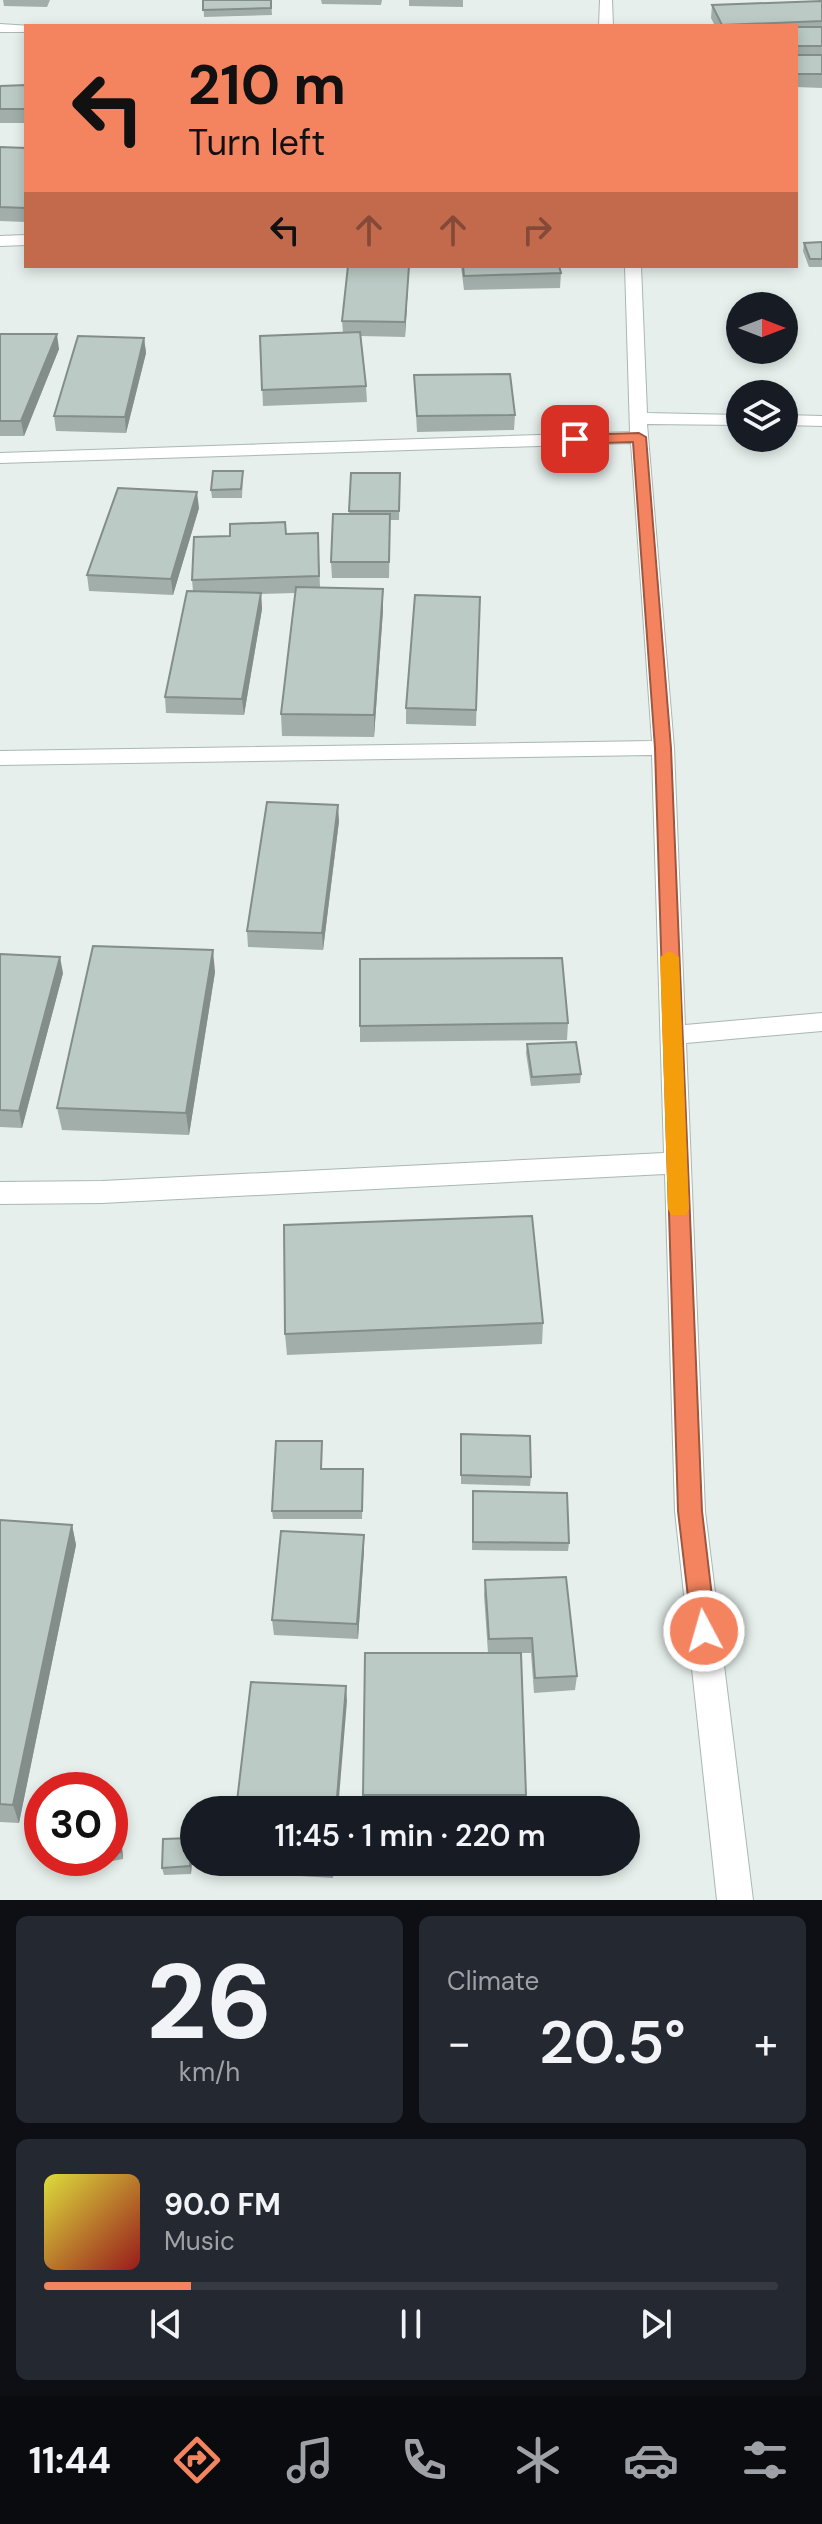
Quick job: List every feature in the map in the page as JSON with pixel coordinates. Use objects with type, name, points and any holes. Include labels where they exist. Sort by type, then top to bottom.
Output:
[{"type":"street","points":[[606,0],[606,24]]},
{"type":"street","points":[[0,28],[24,28]]},
{"type":"street","points":[[0,241],[24,240]]},
{"type":"street","points":[[633,268],[638,428],[663,748],[690,1511],[735,1900]]},
{"type":"street","points":[[798,420],[822,421]]},
{"type":"street","points":[[0,458],[638,428],[726,421]]},
{"type":"street","points":[[0,758],[663,748]]},
{"type":"street","points":[[672,1035],[822,1022]]},
{"type":"street","points":[[0,1193],[102,1192],[677,1163]]},
{"type":"building","points":[[203,0],[271,0],[271,8],[203,10]]},
{"type":"building","points":[[822,1],[822,21],[722,24],[712,5]]},
{"type":"building","points":[[798,27],[822,27],[822,46],[798,46]]},
{"type":"building","points":[[798,55],[822,55],[822,74],[798,74]]},
{"type":"building","points":[[24,85],[24,109],[0,109],[0,86]]},
{"type":"building","points":[[0,147],[24,148],[24,208],[0,207]]},
{"type":"building","points":[[822,242],[822,259],[810,259],[804,243]]},
{"type":"building","points":[[348,268],[409,268],[405,322],[342,321]]},
{"type":"building","points":[[463,268],[560,268],[561,273],[464,276]]},
{"type":"building","points":[[360,332],[366,386],[262,390],[260,336]]},
{"type":"building","points":[[0,334],[57,334],[21,421],[0,421]]},
{"type":"building","points":[[78,336],[144,338],[125,417],[54,416]]},
{"type":"building","points":[[510,374],[515,415],[417,416],[414,375]]},
{"type":"building","points":[[213,471],[243,471],[241,489],[211,490]]},
{"type":"building","points":[[351,473],[400,473],[399,511],[349,511]]},
{"type":"building","points":[[118,488],[197,492],[171,579],[87,575]]},
{"type":"building","points":[[333,514],[390,514],[389,562],[331,562]]},
{"type":"building","points":[[285,522],[286,534],[318,533],[319,576],[192,580],[194,537],[230,536],[230,524]]},
{"type":"building","points":[[296,587],[383,589],[374,715],[281,714]]},
{"type":"building","points":[[187,591],[261,593],[242,699],[165,697]]},
{"type":"building","points":[[415,595],[480,597],[476,710],[406,708]]},
{"type":"building","points":[[267,802],[338,805],[322,933],[247,931]]},
{"type":"building","points":[[93,946],[213,950],[186,1113],[57,1108]]},
{"type":"building","points":[[0,954],[60,957],[19,1111],[0,1110]]},
{"type":"building","points":[[562,958],[568,1023],[360,1026],[360,959]]},
{"type":"building","points":[[576,1042],[581,1074],[532,1077],[527,1044]]},
{"type":"building","points":[[532,1216],[543,1323],[285,1334],[284,1225]]},
{"type":"building","points":[[461,1434],[530,1436],[531,1477],[461,1475]]},
{"type":"building","points":[[276,1441],[322,1441],[321,1469],[363,1469],[362,1511],[272,1511]]},
{"type":"building","points":[[473,1491],[567,1493],[569,1543],[473,1542]]},
{"type":"building","points":[[0,1520],[72,1525],[13,1805],[0,1804]]},
{"type":"building","points":[[281,1531],[364,1535],[357,1624],[272,1620]]},
{"type":"building","points":[[566,1577],[577,1676],[535,1678],[532,1638],[489,1639],[485,1580]]},
{"type":"building","points":[[365,1653],[521,1653],[526,1795],[363,1795]]},
{"type":"building","points":[[251,1682],[346,1686],[337,1796],[238,1796]]},
{"type":"building","points":[[180,1838],[180,1867],[162,1868],[163,1839]]},
{"type":"slow traffic","points":[[670,957],[679,1209]]},
{"type":"route","points":[[575,439],[639,437],[663,748],[690,1511],[704,1631]]}]
